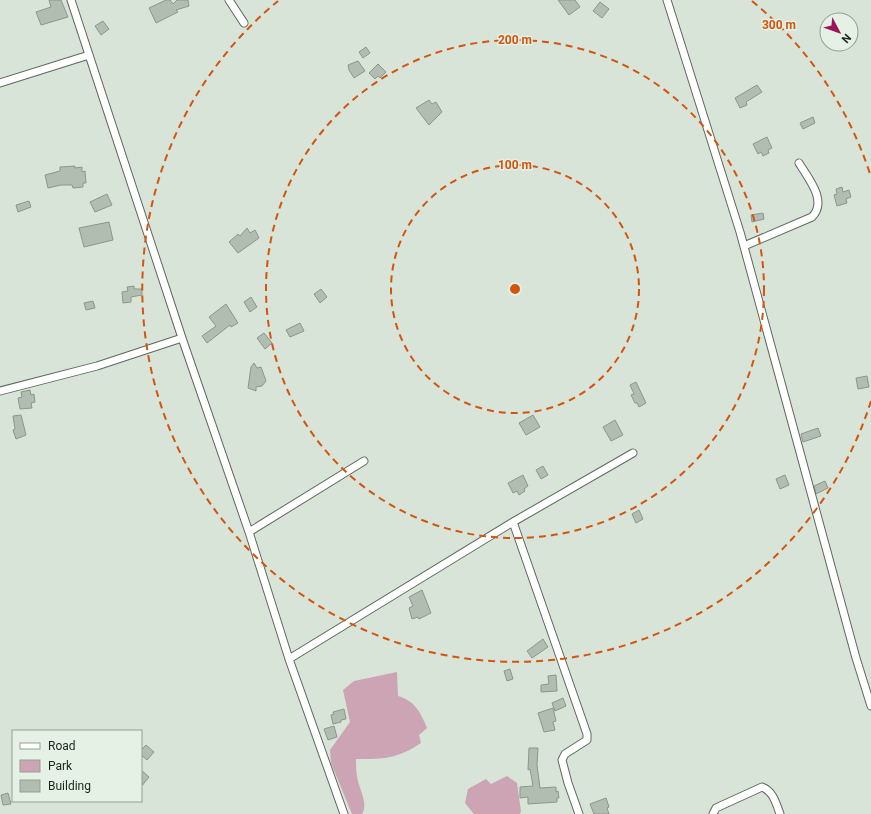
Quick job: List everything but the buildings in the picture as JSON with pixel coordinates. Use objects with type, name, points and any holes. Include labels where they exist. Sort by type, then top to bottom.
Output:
[{"type":"street","points":[[71,0],[182,338],[249,532],[289,659],[344,814]]},
{"type":"street","points":[[229,0],[244,23]]},
{"type":"street","points":[[667,0],[744,246],[854,650],[871,706]]},
{"type":"street","points":[[0,82],[89,55]]},
{"type":"street","points":[[744,246],[812,217],[818,212],[820,204],[816,192],[799,163]]},
{"type":"street","points":[[0,391],[96,366],[182,338]]},
{"type":"street","points":[[289,659],[513,522],[633,453]]},
{"type":"street","points":[[249,532],[364,461]]},
{"type":"street","points":[[513,522],[587,734],[587,740],[565,754],[562,760],[579,814]]},
{"type":"street","points":[[713,814],[716,808],[762,787],[767,789],[774,799],[780,814]]},
{"type":"green space","points":[[397,672],[398,696],[409,701],[417,708],[427,728],[419,735],[421,743],[405,752],[383,758],[356,759],[357,776],[364,800],[364,810],[362,814],[352,814],[331,763],[330,750],[350,722],[343,690],[354,681]]},
{"type":"green space","points":[[507,776],[517,783],[521,811],[520,814],[474,814],[465,803],[468,789],[486,779],[491,784]]}]
